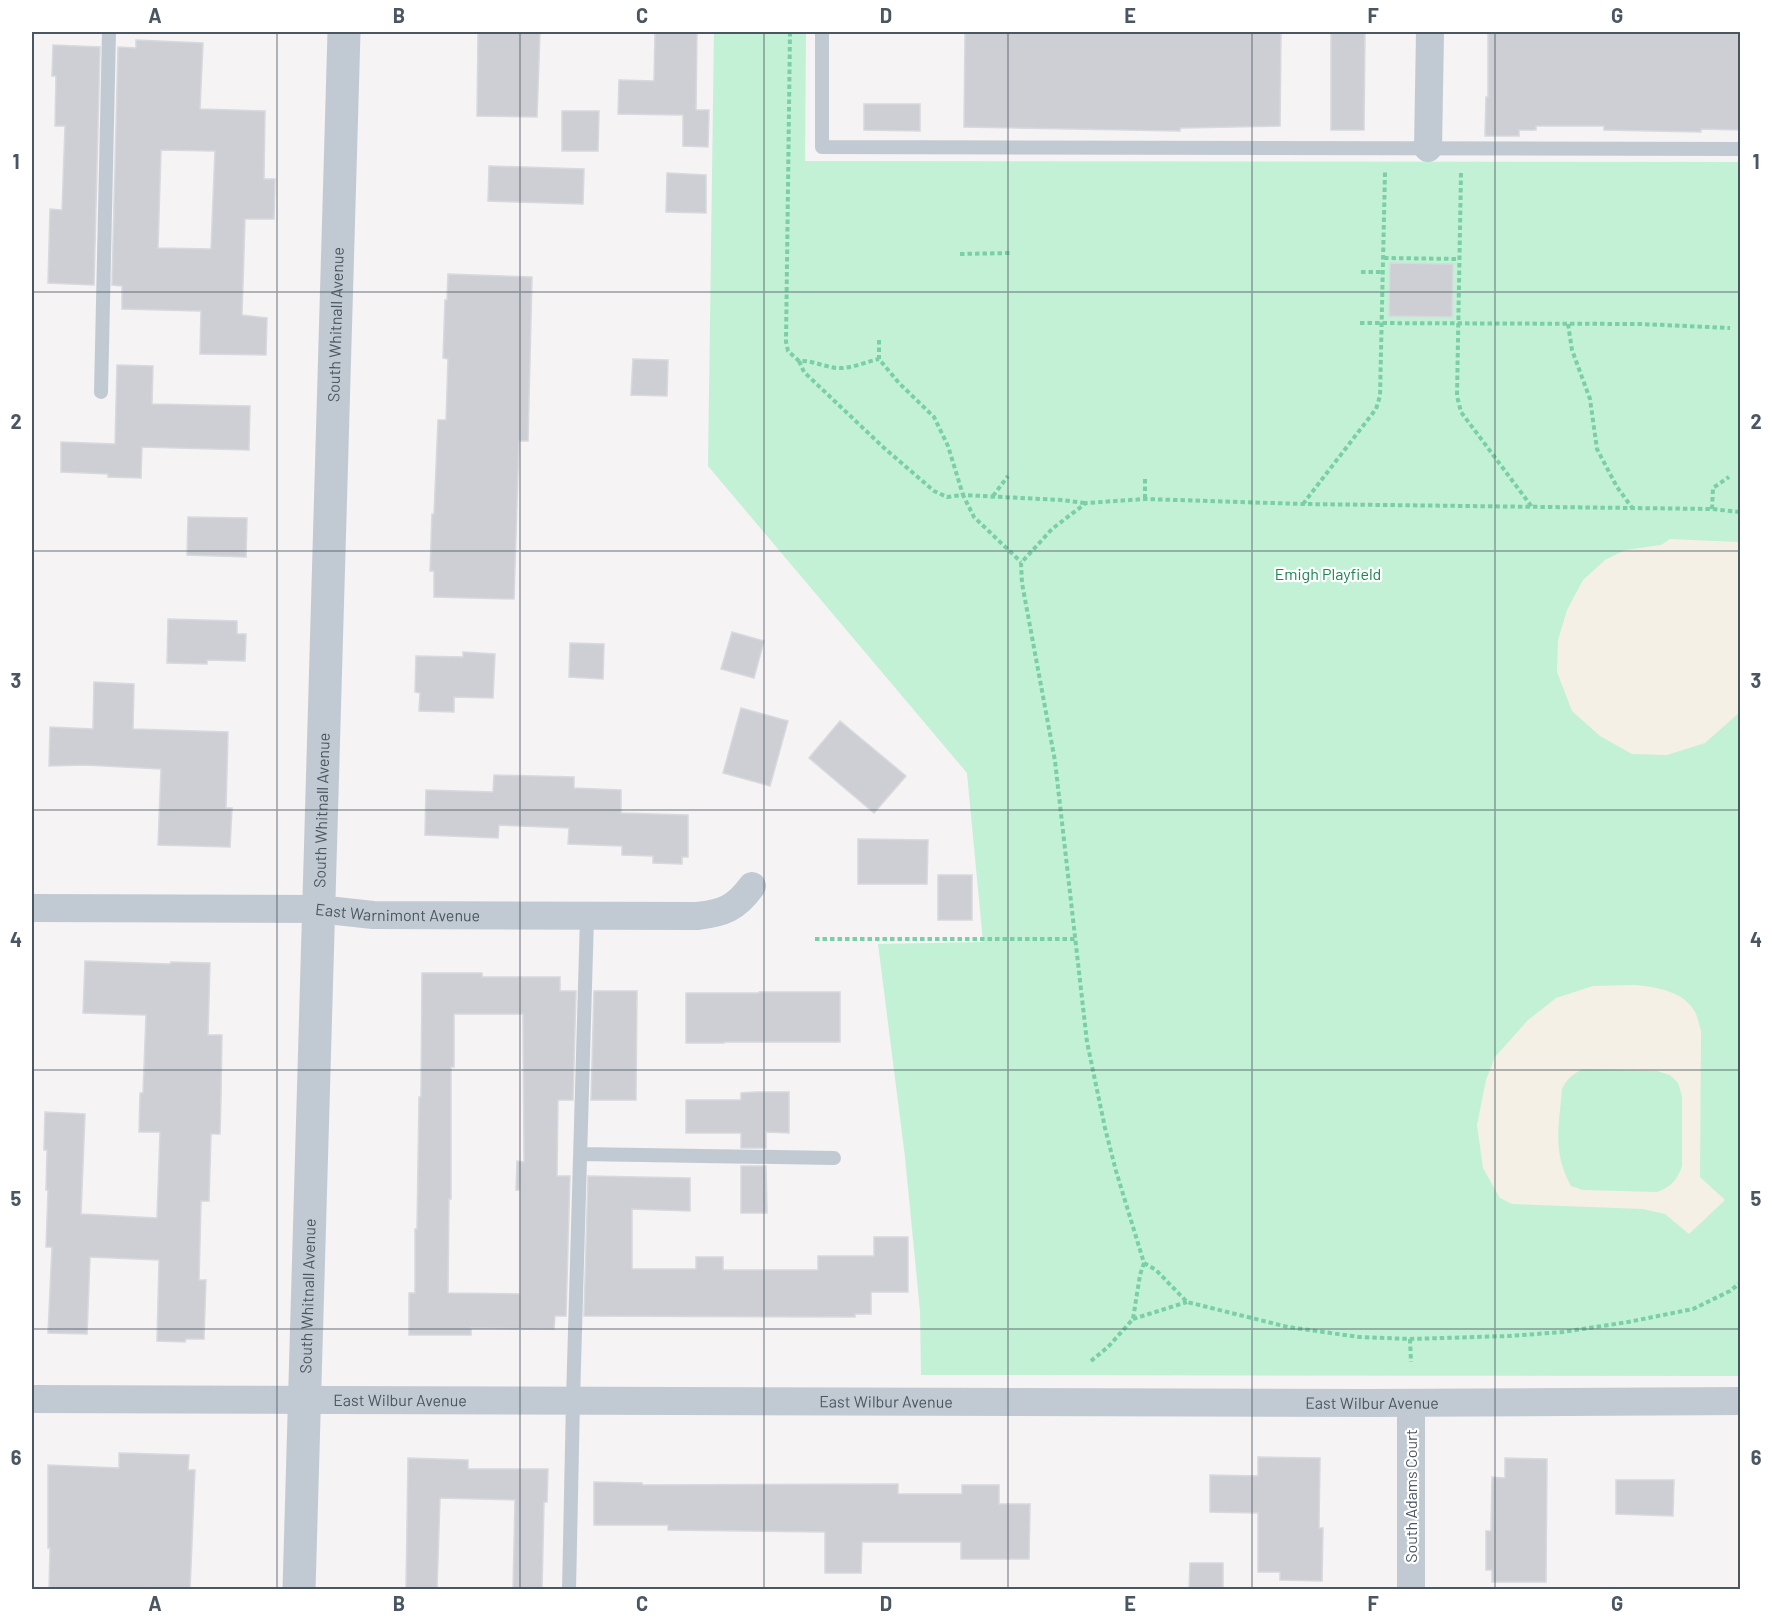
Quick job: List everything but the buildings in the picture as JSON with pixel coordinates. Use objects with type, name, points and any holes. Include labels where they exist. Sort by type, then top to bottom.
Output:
[{"type":"street","name":"South Whitnall Avenue","points":[[299,1590],[344,32]]},
{"type":"street","points":[[1428,148],[1430,32]]},
{"type":"street","name":"East Warnimont Avenue","points":[[32,908],[318,909],[373,915],[697,916],[718,914],[745,896],[752,886]]},
{"type":"street","name":"East Wilbur Avenue","points":[[32,1399],[1411,1403],[1740,1401]]},
{"type":"street","name":"South Adams Court","points":[[1411,1403],[1411,1590]]},
{"type":"lane","points":[[100,392],[109,32]]},
{"type":"lane","points":[[822,32],[822,147],[1740,149]]},
{"type":"lane","points":[[569,1590],[587,917]]},
{"type":"lane","points":[[580,1154],[834,1158]]},
{"type":"path","points":[[790,32],[786,342],[788,351],[799,361],[804,372],[867,432],[934,490],[947,497],[993,496],[1086,503],[1145,500],[1712,509],[1740,512]]},
{"type":"path","points":[[1303,504],[1376,409],[1380,396],[1385,163],[1389,148]]},
{"type":"path","points":[[1462,148],[1458,324],[1458,396],[1461,412],[1532,507]]},
{"type":"path","points":[[960,254],[1010,253]]},
{"type":"path","points":[[1384,258],[1459,259]]},
{"type":"path","points":[[1361,272],[1383,272]]},
{"type":"path","points":[[1360,322],[1641,324],[1730,328]]},
{"type":"path","points":[[1568,324],[1572,350],[1590,399],[1597,449],[1617,487],[1633,509]]},
{"type":"path","points":[[879,340],[879,359],[898,383],[934,417],[948,446],[963,495],[974,517],[1022,563]]},
{"type":"path","points":[[799,361],[846,368],[879,359]]},
{"type":"path","points":[[993,496],[1008,476]]},
{"type":"path","points":[[1712,509],[1713,488],[1729,477]]},
{"type":"path","points":[[1145,479],[1145,500]]},
{"type":"path","points":[[1086,503],[1052,529],[1022,563],[1022,583],[1055,761],[1087,1042],[1116,1172],[1144,1263],[1133,1319]]},
{"type":"path","points":[[815,939],[1075,939]]},
{"type":"path","points":[[1144,1263],[1156,1270],[1187,1302]]},
{"type":"path","points":[[1092,1360],[1108,1347],[1133,1319],[1187,1302],[1288,1327],[1359,1337],[1410,1339],[1509,1336],[1563,1332],[1693,1309],[1730,1291],[1740,1283]]},
{"type":"path","points":[[1410,1339],[1411,1362]]},
{"type":"green space","name":"Emigh Playfield","points":[[714,32],[806,32],[805,161],[1740,162],[1740,1376],[921,1375],[920,1311],[905,1157],[878,944],[983,942],[967,773],[708,466]]},
{"type":"sand","points":[[1670,539],[1737,542],[1740,545],[1740,712],[1705,743],[1667,755],[1632,754],[1600,736],[1572,711],[1557,672],[1558,640],[1567,610],[1583,580],[1605,560],[1625,550],[1661,545]]},
{"type":"sand","points":[[1635,985],[1669,991],[1684,999],[1697,1016],[1701,1031],[1700,1177],[1725,1200],[1689,1234],[1665,1214],[1643,1209],[1512,1204],[1500,1198],[1483,1168],[1477,1125],[1486,1080],[1495,1057],[1527,1021],[1556,998],[1593,986]],"holes":[[[1583,1069],[1657,1071],[1670,1075],[1678,1083],[1682,1096],[1682,1166],[1676,1179],[1657,1192],[1583,1190],[1571,1186],[1561,1162],[1558,1139],[1562,1089],[1566,1082]]]}]
